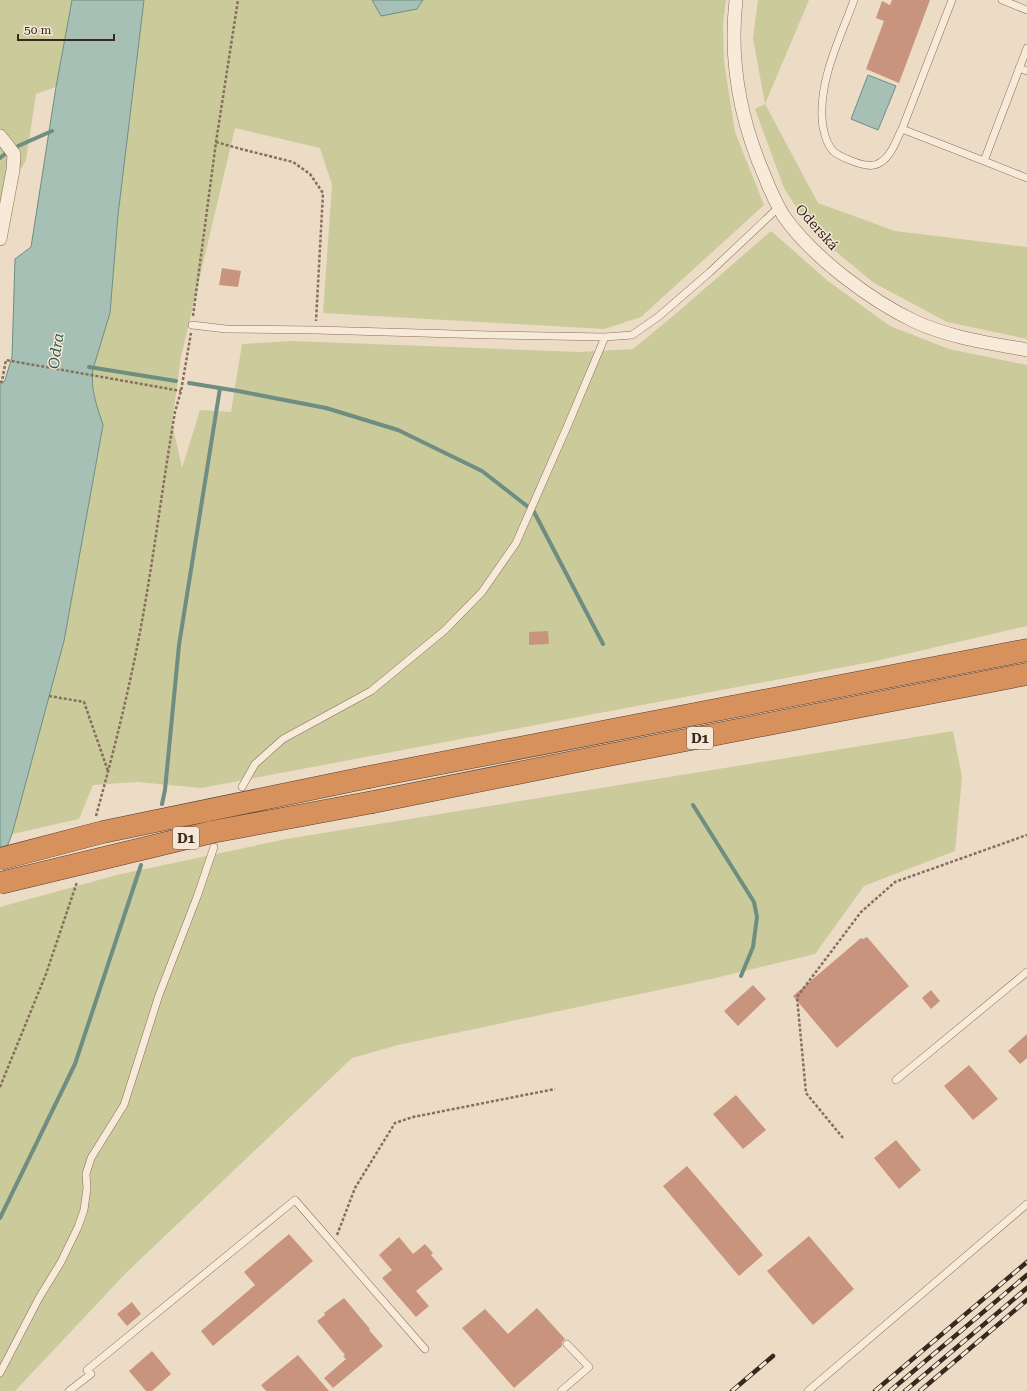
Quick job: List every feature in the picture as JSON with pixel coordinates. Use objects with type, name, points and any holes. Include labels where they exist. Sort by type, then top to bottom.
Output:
[{"type":"highway","name":"D1","points":[[0,859],[103,832],[369,777],[1027,650]]},
{"type":"highway","name":"D1","points":[[0,883],[212,832],[1027,674]]},
{"type":"street","name":"Oderská","points":[[736,0],[734,47],[740,105],[759,163],[779,208],[796,231],[829,264],[871,296],[901,314],[922,324],[950,334],[1027,350]]},
{"type":"street","points":[[0,136],[14,154],[13,170],[0,239]]},
{"type":"lane","points":[[854,0],[826,79],[822,105],[822,118],[826,139],[837,155],[866,165],[877,164],[888,156],[902,129],[952,0]]},
{"type":"lane","points":[[1002,0],[1027,10]]},
{"type":"lane","points":[[984,161],[1027,48]]},
{"type":"lane","points":[[1019,68],[1027,71]]},
{"type":"lane","points":[[902,129],[1027,178]]},
{"type":"lane","points":[[192,325],[226,329],[605,337],[632,335],[658,317],[710,272],[779,208]]},
{"type":"lane","points":[[242,787],[255,764],[283,739],[371,691],[446,630],[482,592],[516,543],[605,337]]},
{"type":"lane","points":[[0,1373],[39,1298],[61,1262],[78,1227],[84,1210],[87,1188],[86,1174],[91,1158],[124,1105],[159,995],[197,897],[214,847]]},
{"type":"lane","points":[[896,1080],[1027,972]]},
{"type":"lane","points":[[70,1391],[91,1374],[87,1370],[295,1200],[425,1349]]},
{"type":"lane","points":[[808,1391],[1027,1204]]},
{"type":"lane","points":[[561,1391],[589,1367],[567,1344]]},
{"type":"path","points":[[95,818],[108,772],[136,654],[145,604],[169,445],[192,325],[216,142],[238,0]]},
{"type":"path","points":[[216,142],[293,162],[310,174],[323,193],[316,330]]},
{"type":"path","points":[[1,382],[6,360],[180,391]]},
{"type":"path","points":[[49,696],[84,702],[108,772]]},
{"type":"path","points":[[844,1138],[806,1093],[797,997],[861,912],[895,882],[1027,836]]},
{"type":"path","points":[[0,1087],[46,974],[78,880]]},
{"type":"path","points":[[334,1245],[355,1188],[394,1123],[413,1117],[555,1089]]},
{"type":"green space","points":[[0,0],[72,0],[56,87],[36,94],[26,160],[0,208]]},
{"type":"green space","points":[[144,0],[726,0],[723,23],[724,62],[735,132],[764,205],[641,317],[604,329],[323,313],[332,185],[320,148],[235,128],[181,357],[172,423],[182,468],[200,410],[231,412],[242,344],[292,341],[579,352],[633,349],[771,231],[828,281],[890,326],[949,349],[1027,365],[1027,626],[876,661],[201,788],[137,782],[93,785],[79,819],[12,834],[64,641],[103,425],[96,404],[92,376],[110,313],[118,215]]},
{"type":"green space","points":[[758,0],[809,0],[765,104],[753,38]]},
{"type":"green space","points":[[765,104],[818,203],[895,231],[1027,247],[1027,339],[947,322],[874,283],[812,232],[784,188],[755,109]]},
{"type":"green space","points":[[953,731],[962,777],[955,851],[864,886],[815,954],[711,979],[398,1045],[352,1058],[127,1272],[15,1391],[0,1391],[0,907],[117,875],[286,839]]},
{"type":"water","name":"Odra","points":[[72,0],[144,0],[118,215],[110,313],[92,376],[96,404],[103,425],[64,641],[12,834],[0,865],[0,386],[5,380],[12,357],[15,259],[31,247],[56,87]]},
{"type":"water","points":[[372,0],[423,0],[417,9],[381,16]]},
{"type":"water","points":[[868,75],[896,86],[878,130],[851,119]]},
{"type":"building","points":[[892,0],[930,0],[899,83],[866,69],[884,21],[876,18],[882,1],[890,5]]},
{"type":"building","points":[[222,268],[241,271],[238,287],[219,285]]},
{"type":"building","points":[[548,631],[549,644],[529,645],[529,632]]},
{"type":"building","points":[[867,937],[909,986],[837,1048],[793,996],[861,938],[863,939]]},
{"type":"building","points":[[753,985],[766,999],[738,1026],[724,1011]]},
{"type":"building","points":[[931,990],[940,1001],[931,1009],[922,998]]},
{"type":"building","points":[[1027,1034],[1027,1058],[1020,1064],[1008,1051]]},
{"type":"building","points":[[969,1065],[998,1099],[973,1120],[944,1086]]},
{"type":"building","points":[[736,1095],[766,1130],[743,1149],[713,1114]]},
{"type":"building","points":[[896,1140],[921,1170],[899,1189],[874,1158]]},
{"type":"building","points":[[687,1166],[763,1255],[739,1276],[663,1186]]},
{"type":"building","points":[[289,1234],[313,1261],[213,1346],[201,1331],[255,1285],[244,1272]]},
{"type":"building","points":[[809,1236],[854,1289],[813,1325],[767,1271]]},
{"type":"building","points":[[399,1237],[413,1254],[425,1244],[433,1253],[431,1255],[443,1269],[416,1291],[429,1306],[416,1317],[382,1278],[392,1270],[379,1255]]},
{"type":"building","points":[[344,1298],[383,1346],[333,1388],[324,1378],[346,1359],[343,1356],[345,1355],[317,1321],[325,1315],[324,1313]]},
{"type":"building","points":[[132,1302],[141,1314],[127,1326],[117,1314]]},
{"type":"building","points":[[537,1308],[565,1339],[562,1342],[562,1346],[514,1388],[462,1328],[485,1309],[508,1334]]},
{"type":"building","points":[[152,1351],[171,1374],[152,1391],[146,1391],[129,1371]]},
{"type":"building","points":[[298,1355],[329,1391],[266,1391],[261,1385]]},
{"type":"waterway","points":[[18,146],[52,131]]},
{"type":"waterway","points":[[0,158],[6,153]]},
{"type":"waterway","points":[[89,367],[176,381]]},
{"type":"waterway","points":[[189,383],[326,408],[398,430],[482,471],[527,506]]},
{"type":"waterway","points":[[162,804],[165,790],[179,645],[220,388]]},
{"type":"waterway","points":[[533,510],[603,644]]},
{"type":"waterway","points":[[693,805],[754,902],[757,917],[753,947],[741,976]]},
{"type":"waterway","points":[[0,1218],[75,1064],[141,865]]},
{"type":"railway","points":[[875,1391],[1027,1262]]},
{"type":"railway","points":[[890,1391],[1027,1275]]},
{"type":"railway","points":[[905,1391],[1027,1288]]},
{"type":"railway","points":[[920,1391],[1027,1300]]},
{"type":"railway","points":[[732,1391],[773,1356]]}]
